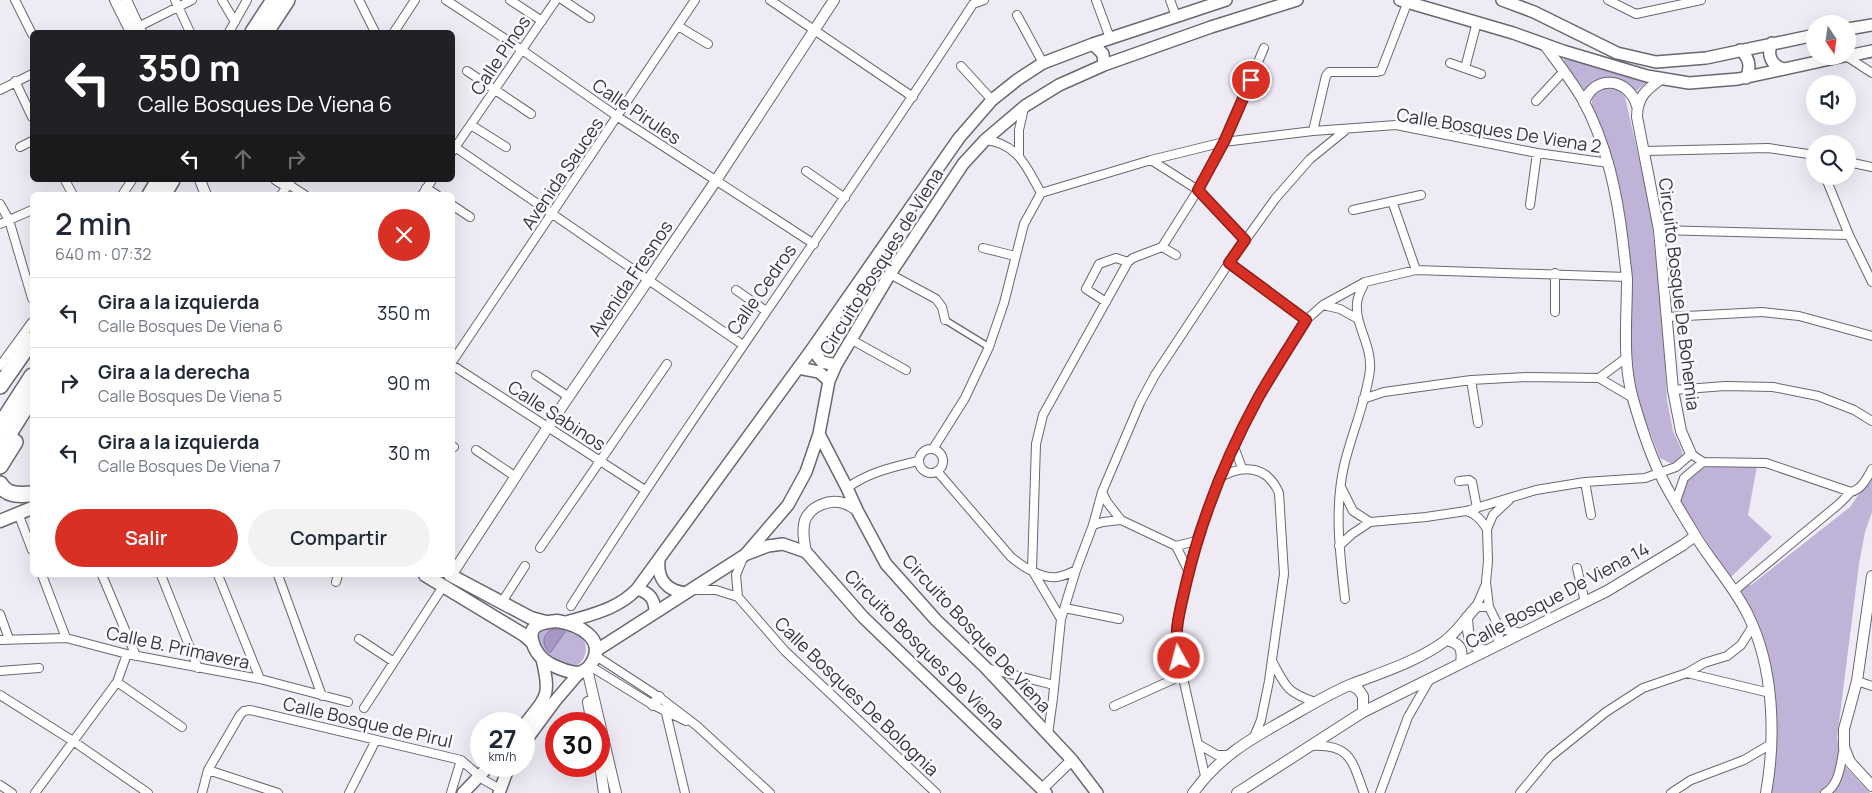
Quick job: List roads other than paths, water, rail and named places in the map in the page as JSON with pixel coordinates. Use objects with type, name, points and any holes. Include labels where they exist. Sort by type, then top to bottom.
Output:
[{"type":"highway","points":[[254,30],[274,0]]},
{"type":"highway","points":[[267,30],[287,0]]},
{"type":"highway","points":[[0,386],[30,343]]},
{"type":"highway","points":[[0,426],[30,379]]},
{"type":"highway","points":[[0,448],[30,400]]},
{"type":"highway","points":[[0,466],[30,420]]},
{"type":"highway","points":[[0,484],[10,494],[30,494]]},
{"type":"main road","name":"Circuito Bosques de Viena","points":[[567,622],[613,607],[626,600],[638,589],[812,349],[959,138],[992,100],[1016,80],[1043,63],[1093,44],[1226,0]]},
{"type":"main road","name":"Circuito Bosques de Viena","points":[[535,728],[555,701],[589,664],[655,613],[745,555],[788,505],[798,490],[819,434],[829,381],[836,365],[890,274],[963,164],[985,140],[1025,106],[1059,85],[1109,63],[1211,27],[1297,0]]},
{"type":"main road","points":[[1502,0],[1534,12],[1617,52],[1656,62],[1706,58],[1806,37]]},
{"type":"main road","points":[[1404,1],[1439,5],[1477,22],[1563,52],[1661,79],[1689,83],[1746,78],[1806,64]]},
{"type":"main road","points":[[1856,28],[1872,25]]},
{"type":"main road","points":[[1109,39],[1109,63]]},
{"type":"main road","points":[[1772,43],[1770,57],[1775,65],[1784,69]]},
{"type":"main road","points":[[1093,44],[1109,63]]},
{"type":"main road","points":[[1740,50],[1748,59],[1750,66],[1746,78]]},
{"type":"main road","points":[[1856,54],[1872,51]]},
{"type":"main road","points":[[812,349],[822,362],[836,365]]},
{"type":"main road","points":[[798,368],[819,372],[829,381]]},
{"type":"main road","name":"Circuito Bosque De Viena","points":[[819,434],[883,558],[896,575],[936,620],[985,667],[1072,760],[1097,793]]},
{"type":"main road","points":[[0,515],[30,503]]},
{"type":"main road","points":[[0,522],[30,509]]},
{"type":"main road","name":"Circuito Bosques De Viena","points":[[745,555],[768,546],[783,544],[806,552],[863,616],[1042,792]]},
{"type":"main road","points":[[659,560],[658,568],[664,583],[670,589],[688,592]]},
{"type":"main road","points":[[450,577],[531,618],[546,622]]},
{"type":"main road","points":[[450,577],[532,642],[542,659],[547,680],[547,690],[543,700],[534,712]]},
{"type":"main road","points":[[638,589],[650,595],[654,600],[655,613]]},
{"type":"main road","points":[[532,642],[531,634],[534,627],[546,622],[567,622],[586,631],[592,638],[589,664],[565,670],[542,659]]},
{"type":"main road","points":[[463,793],[479,777]]},
{"type":"main road","points":[[497,777],[499,791]]},
{"type":"main road","points":[[499,791],[504,777]]},
{"type":"street","points":[[15,0],[30,30]]},
{"type":"street","points":[[116,0],[137,30]]},
{"type":"street","points":[[126,0],[138,30]]},
{"type":"street","points":[[139,30],[176,3],[192,0]]},
{"type":"street","points":[[222,0],[235,22]]},
{"type":"street","points":[[230,30],[247,0]]},
{"type":"street","points":[[359,0],[374,30]]},
{"type":"street","points":[[399,30],[416,0]]},
{"type":"street","name":"Calle Pirules","points":[[446,0],[716,182],[814,244]]},
{"type":"street","points":[[510,0],[542,21]]},
{"type":"street","points":[[563,0],[590,18]]},
{"type":"street","name":"Avenida Sauces","points":[[455,360],[695,0]]},
{"type":"street","points":[[770,0],[913,97]]},
{"type":"street","name":"Avenida Fresnos","points":[[455,569],[548,427],[716,182],[834,0]]},
{"type":"street","name":"Calle Cedros","points":[[571,606],[645,490],[913,97],[970,2],[984,0]]},
{"type":"street","points":[[1096,0],[1109,39]]},
{"type":"street","points":[[1170,0],[1176,16]]},
{"type":"street","points":[[1611,0],[1636,14],[1701,0]]},
{"type":"street","name":"Calle Pinos","points":[[455,147],[495,91],[542,21],[553,1]]},
{"type":"street","points":[[1313,131],[1326,76],[1329,72],[1381,71],[1404,1]]},
{"type":"street","points":[[176,3],[189,30]]},
{"type":"street","points":[[1017,14],[1043,63]]},
{"type":"street","points":[[1465,68],[1477,22]]},
{"type":"street","points":[[678,26],[708,44]]},
{"type":"street","points":[[1544,44],[1584,103],[1602,142],[1609,163],[1619,208],[1627,277],[1626,358],[1628,378],[1633,398],[1659,472],[1695,536],[1734,591],[1753,626],[1763,656],[1770,693],[1771,744],[1767,793]]},
{"type":"street","points":[[1061,619],[1032,570],[1036,444],[1042,415],[1128,262],[1133,258],[1162,247],[1198,190],[1224,142],[1264,48]]},
{"type":"street","points":[[1450,63],[1481,74]]},
{"type":"street","points":[[1856,63],[1872,73]]},
{"type":"street","points":[[961,66],[992,100]]},
{"type":"street","points":[[467,71],[531,114]]},
{"type":"street","points":[[1536,101],[1564,71]]},
{"type":"street","points":[[0,90],[30,75]]},
{"type":"street","points":[[1637,106],[1641,95],[1661,79]]},
{"type":"street","points":[[15,81],[30,113]]},
{"type":"street","points":[[1584,103],[1592,90],[1599,85],[1615,83],[1630,91],[1637,106]]},
{"type":"street","points":[[1019,155],[1019,130],[1025,106]]},
{"type":"street","name":"Circuito Bosque De Bohemia","points":[[1637,106],[1637,117],[1659,230],[1673,390],[1681,431],[1691,454]]},
{"type":"street","points":[[471,125],[506,147]]},
{"type":"street","name":"Calle Bosques De Viena 2","points":[[1041,193],[1151,160],[1224,142],[1313,131],[1396,125],[1537,153],[1609,163]]},
{"type":"street","points":[[1048,734],[1061,619],[1064,608],[1093,526],[1102,492],[1140,404],[1155,375],[1229,263],[1275,199],[1310,159],[1347,128]]},
{"type":"street","points":[[934,449],[965,398],[989,347],[1004,302],[1024,224],[1041,193],[1019,155],[1002,143],[985,140]]},
{"type":"street","points":[[20,147],[30,142]]},
{"type":"street","points":[[1645,151],[1768,148],[1806,154]]},
{"type":"street","points":[[455,149],[743,345]]},
{"type":"street","points":[[1530,205],[1537,153]]},
{"type":"street","points":[[1151,160],[1198,190],[1245,240]]},
{"type":"street","points":[[1856,164],[1872,167]]},
{"type":"street","points":[[806,171],[845,198]]},
{"type":"street","points":[[288,184],[300,192]]},
{"type":"street","points":[[1829,185],[1849,235],[1872,282]]},
{"type":"street","points":[[1353,210],[1420,195]]},
{"type":"street","points":[[1392,201],[1416,270]]},
{"type":"street","points":[[0,204],[9,220],[30,291]]},
{"type":"street","points":[[455,207],[470,217]]},
{"type":"street","points":[[0,224],[30,211]]},
{"type":"street","points":[[1659,230],[1849,235]]},
{"type":"street","points":[[1162,247],[1176,255]]},
{"type":"street","points":[[983,248],[1015,256]]},
{"type":"street","points":[[1106,302],[1086,289],[1099,264],[1116,258],[1128,262]]},
{"type":"street","points":[[1229,263],[1306,320]]},
{"type":"street","points":[[1205,776],[1175,642],[1177,623],[1196,541],[1219,478],[1257,400],[1306,320],[1323,305],[1365,282],[1416,270],[1555,273],[1627,277]]},
{"type":"street","points":[[1555,273],[1555,312]]},
{"type":"street","points":[[890,274],[936,299],[942,307],[945,320],[989,347]]},
{"type":"street","points":[[1345,599],[1339,546],[1340,485],[1368,384],[1370,368],[1369,350],[1358,319],[1357,300],[1365,282]]},
{"type":"street","points":[[736,290],[766,311]]},
{"type":"street","points":[[1323,305],[1340,309],[1358,319]]},
{"type":"street","points":[[1667,317],[1762,312],[1799,316],[1872,336]]},
{"type":"street","points":[[0,366],[30,325]]},
{"type":"street","points":[[852,340],[906,370]]},
{"type":"street","points":[[1599,378],[1626,358]]},
{"type":"street","points":[[540,548],[668,364]]},
{"type":"street","name":"Calle Sabinos","points":[[455,366],[645,490]]},
{"type":"street","points":[[536,375],[569,398]]},
{"type":"street","points":[[1363,399],[1384,392],[1471,380],[1527,377],[1599,378],[1633,398]]},
{"type":"street","points":[[1471,380],[1478,422]]},
{"type":"street","points":[[1368,384],[1384,392]]},
{"type":"street","points":[[1673,390],[1725,386],[1774,388],[1818,396],[1854,410],[1872,421]]},
{"type":"street","points":[[1234,447],[1242,468]]},
{"type":"street","points":[[847,488],[860,478],[870,474],[918,461],[923,451],[934,449],[940,453],[943,459],[942,466],[937,472],[927,473],[922,470],[918,461]]},
{"type":"street","points":[[476,450],[516,477]]},
{"type":"street","points":[[1339,546],[1352,534],[1370,522],[1466,511],[1536,490],[1585,482],[1638,480],[1676,467],[1691,454],[1703,462],[1766,463],[1851,492]]},
{"type":"street","points":[[1676,501],[1684,478],[1703,462]]},
{"type":"street","points":[[1219,478],[1229,472],[1242,468],[1254,470],[1265,474],[1275,484],[1279,493],[1284,574],[1272,661],[1261,720],[1254,737]]},
{"type":"street","points":[[1734,591],[1851,492],[1858,490],[1872,469]]},
{"type":"street","points":[[937,472],[1011,557],[1048,577],[1056,577],[1076,570]]},
{"type":"street","points":[[1459,481],[1469,480],[1472,482],[1477,508]]},
{"type":"street","points":[[1585,482],[1591,515]]},
{"type":"street","points":[[1340,485],[1353,511],[1370,522]]},
{"type":"street","points":[[1102,492],[1121,520],[1176,546],[1189,572]]},
{"type":"street","points":[[1496,646],[1500,629],[1489,607],[1486,582],[1488,561],[1487,529],[1493,514],[1512,497]]},
{"type":"street","points":[[806,552],[803,536],[805,520],[818,506],[829,502],[843,503],[857,510]]},
{"type":"street","points":[[1466,511],[1477,516],[1487,529]]},
{"type":"street","points":[[18,513],[30,545]]},
{"type":"street","points":[[1093,526],[1103,522],[1121,520]]},
{"type":"street","name":"Calle Bosque De Viena 14","points":[[1237,793],[1363,712],[1585,602],[1683,545],[1695,536]]},
{"type":"street","points":[[1176,546],[1196,541]]},
{"type":"street","points":[[688,592],[716,590],[738,597],[736,575],[745,555]]},
{"type":"street","points":[[502,602],[526,566]]},
{"type":"street","points":[[1577,568],[1585,602]]},
{"type":"street","points":[[1825,793],[1830,790],[1839,775],[1844,747],[1844,729],[1857,681],[1872,576]]},
{"type":"street","points":[[43,577],[66,638]]},
{"type":"street","points":[[103,577],[136,656]]},
{"type":"street","points":[[162,577],[198,668]]},
{"type":"street","points":[[219,577],[260,679]]},
{"type":"street","points":[[279,577],[322,696]]},
{"type":"street","points":[[364,708],[450,577]]},
{"type":"street","points":[[1194,793],[1205,776],[1227,755],[1254,737],[1315,702],[1350,685],[1398,666],[1447,640],[1476,607],[1486,582]]},
{"type":"street","name":"Calle Bosques De Bolognia","points":[[738,597],[785,651],[936,793]]},
{"type":"street","points":[[1476,607],[1489,607]]},
{"type":"street","points":[[1064,608],[1119,619]]},
{"type":"street","points":[[0,614],[10,639]]},
{"type":"street","points":[[1467,617],[1468,634],[1472,644],[1477,649],[1486,651]]},
{"type":"street","points":[[1520,793],[1550,757],[1606,712],[1643,688],[1687,673],[1704,663],[1727,656],[1741,645],[1753,626]]},
{"type":"street","points":[[1500,629],[1523,633]]},
{"type":"street","name":"Calle B. Primavera","points":[[0,640],[66,638],[136,656],[260,679],[348,702]]},
{"type":"street","points":[[359,639],[394,662]]},
{"type":"street","points":[[1447,640],[1456,643],[1461,648],[1461,663]]},
{"type":"street","points":[[35,793],[117,682],[127,654]]},
{"type":"street","points":[[1272,661],[1286,687],[1300,697],[1315,702]]},
{"type":"street","points":[[589,664],[697,726],[767,792]]},
{"type":"street","points":[[589,664],[656,701],[666,712],[697,726]]},
{"type":"street","points":[[589,664],[591,712]]},
{"type":"street","points":[[589,664],[597,712]]},
{"type":"street","points":[[985,667],[1054,685]]},
{"type":"street","points":[[0,670],[39,668]]},
{"type":"street","points":[[1687,673],[1770,693]]},
{"type":"street","points":[[1114,706],[1183,675]]},
{"type":"street","points":[[1380,793],[1408,717],[1431,677]]},
{"type":"street","points":[[1857,681],[1872,686]]},
{"type":"street","points":[[117,682],[182,727]]},
{"type":"street","points":[[1350,685],[1358,689],[1364,696],[1363,712]]},
{"type":"street","points":[[0,695],[73,741],[148,793]]},
{"type":"street","name":"Calle Bosque de Pirul","points":[[208,770],[240,715],[244,711],[250,710],[461,760],[470,768]]},
{"type":"street","points":[[666,712],[685,793]]},
{"type":"street","points":[[349,793],[376,740]]},
{"type":"street","points":[[1198,744],[1217,756],[1227,755]]},
{"type":"street","points":[[1671,793],[1691,780],[1744,760],[1771,744]]},
{"type":"street","points":[[1308,746],[1327,745],[1344,752],[1354,766],[1364,793]]},
{"type":"street","points":[[1844,747],[1850,762],[1872,786]]},
{"type":"street","points":[[451,793],[461,760]]},
{"type":"street","points":[[1042,792],[1072,760]]},
{"type":"street","points":[[202,793],[208,770],[278,793]]},
{"type":"street","name":"Calle Bosque de Pirul","points":[[481,777],[499,791]]},
{"type":"street","points":[[604,793],[607,777]]},
{"type":"street","points":[[608,777],[616,793]]},
{"type":"street","points":[[0,785],[12,793]]}]
